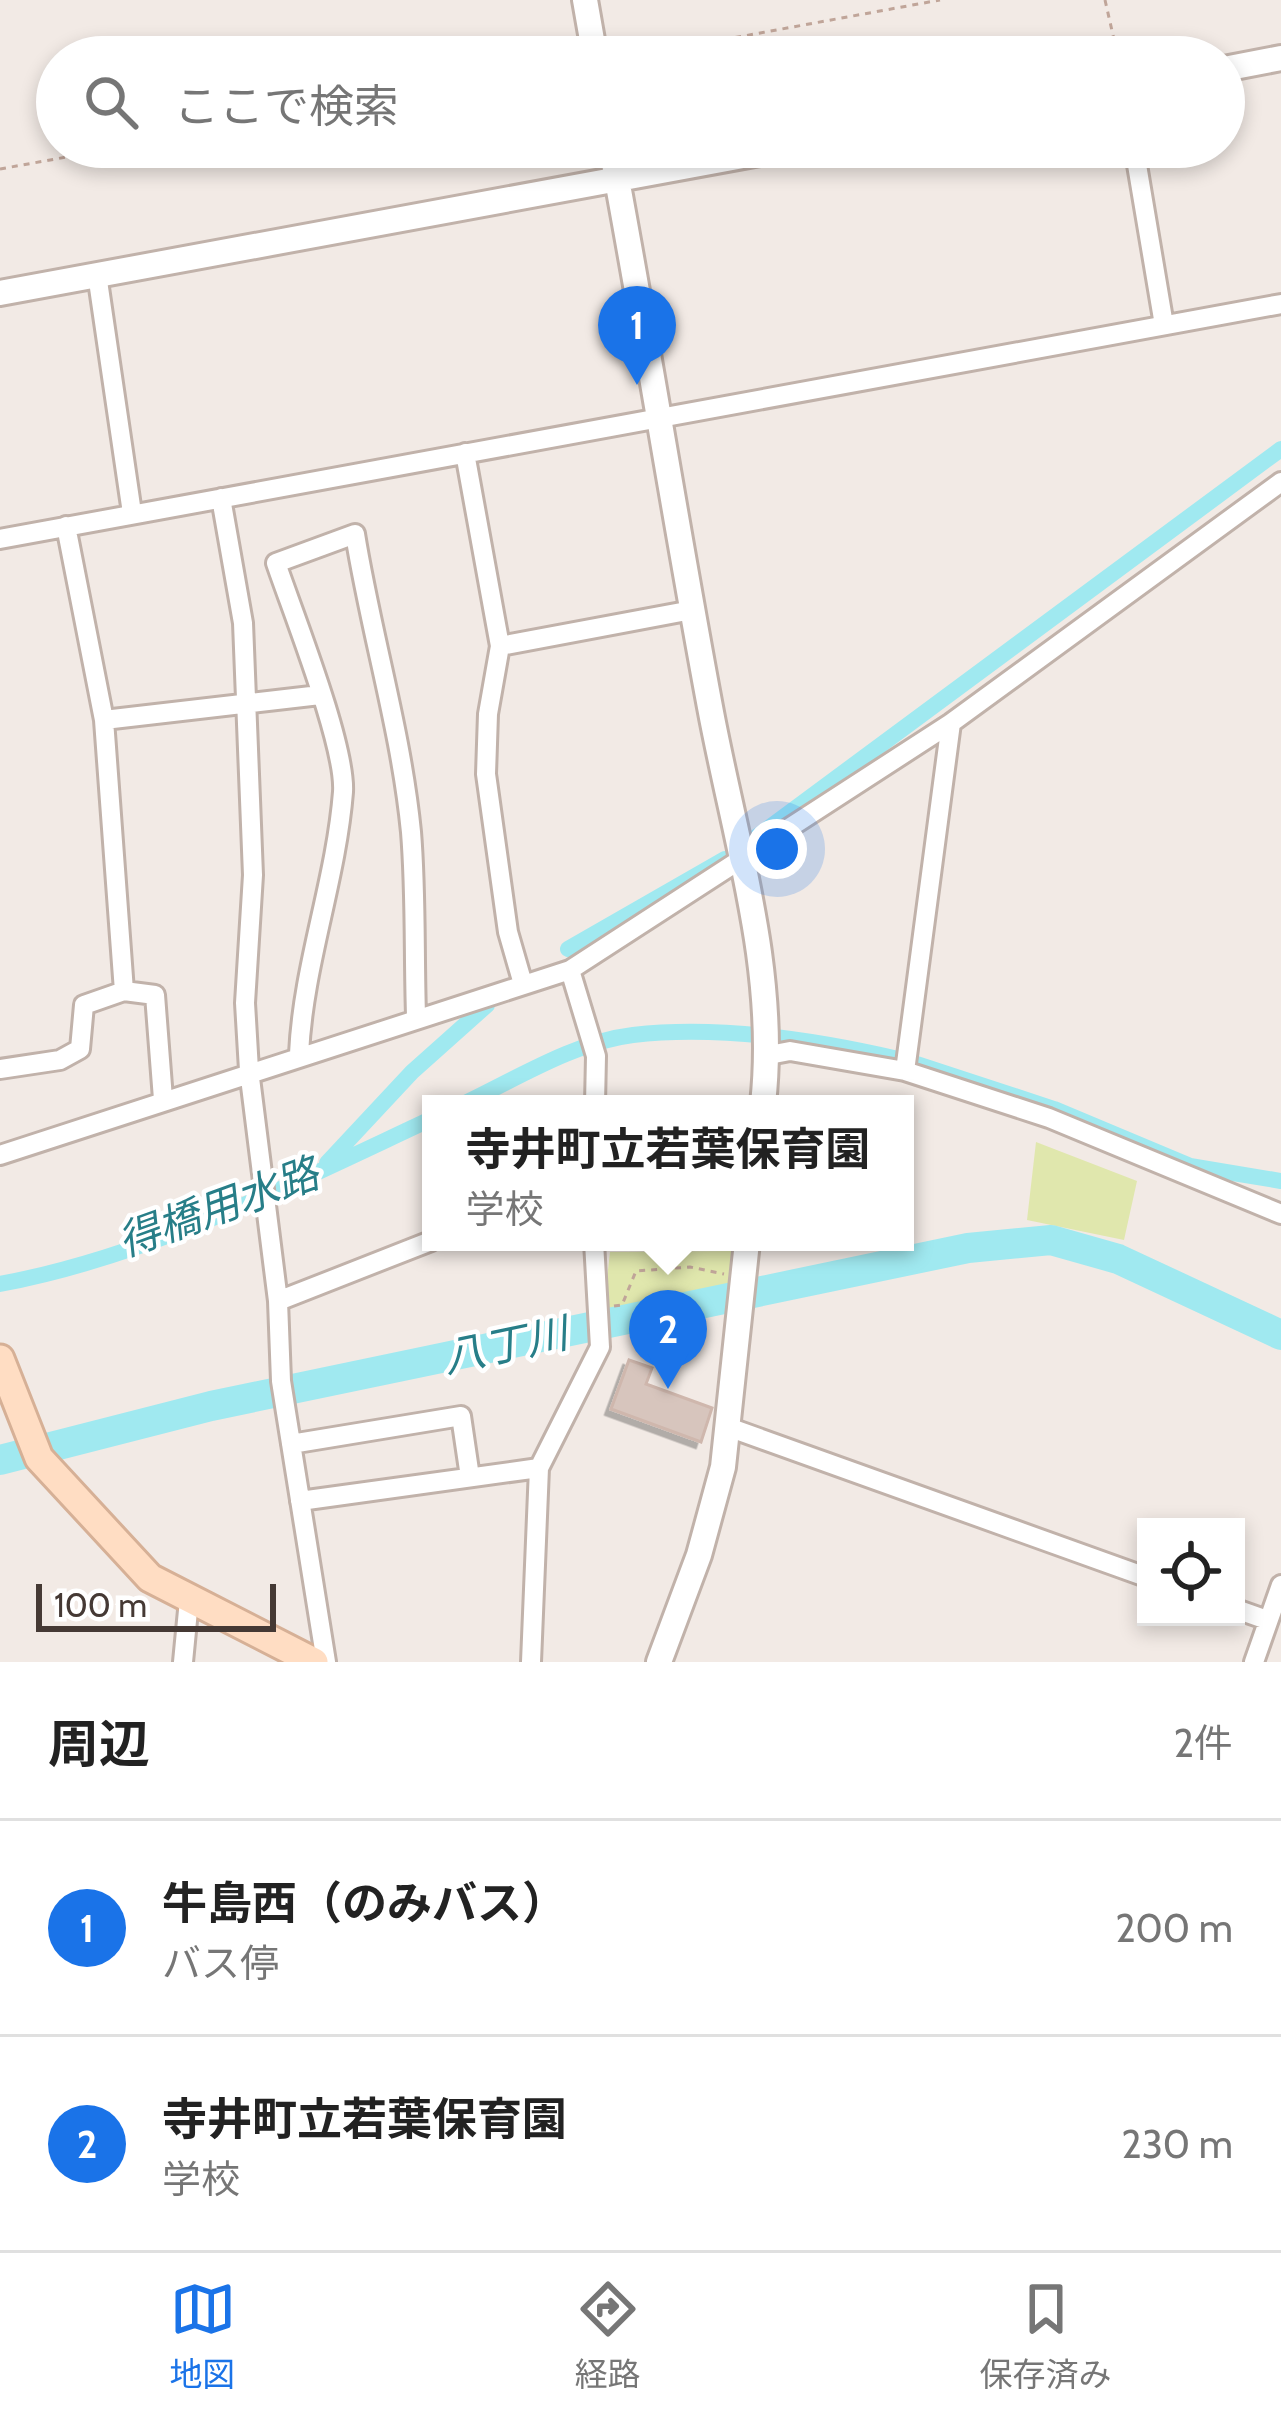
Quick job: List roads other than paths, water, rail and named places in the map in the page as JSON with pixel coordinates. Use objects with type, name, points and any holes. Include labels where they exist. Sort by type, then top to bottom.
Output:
[{"type":"main road","points":[[0,1359],[39,1458],[150,1578],[314,1662]]},
{"type":"street","points":[[585,0],[591,36]]},
{"type":"street","points":[[1245,65],[1281,58]]},
{"type":"street","points":[[615,168],[655,418],[741,850],[768,1044],[764,1095]]},
{"type":"street","points":[[0,293],[673,168]]},
{"type":"street","points":[[1138,168],[1164,325]]},
{"type":"street","points":[[97,274],[132,513]]},
{"type":"street","points":[[0,539],[1281,304]]},
{"type":"street","points":[[465,453],[500,646],[488,714],[486,774],[508,932],[523,984]]},
{"type":"street","points":[[0,1155],[248,1070],[570,970],[741,850],[951,723],[1281,482]]},
{"type":"street","points":[[221,498],[243,623],[253,875],[244,1003],[248,1070],[278,1300],[281,1381],[326,1662]]},
{"type":"street","points":[[66,526],[104,719],[124,991]]},
{"type":"street","points":[[299,1054],[302,1000],[344,787],[320,695],[276,563],[355,534],[367,612],[387,678],[411,832],[416,1016]]},
{"type":"street","points":[[500,646],[692,610]]},
{"type":"street","points":[[104,719],[320,695]]},
{"type":"street","points":[[905,1071],[951,723]]},
{"type":"street","points":[[570,970],[596,1056],[595,1095]]},
{"type":"street","points":[[0,1069],[60,1060],[80,1049],[84,1005],[124,991],[155,995],[163,1099]]},
{"type":"street","points":[[768,1044],[905,1071],[1049,1118],[1281,1214]]},
{"type":"street","points":[[278,1300],[422,1244]]},
{"type":"street","points":[[531,1662],[539,1468],[600,1347],[594,1310],[594,1251]]},
{"type":"street","points":[[658,1662],[699,1555],[728,1427],[746,1251]]},
{"type":"street","points":[[291,1444],[461,1416],[470,1478]]},
{"type":"street","points":[[728,1427],[1137,1574]]},
{"type":"street","points":[[300,1501],[539,1468]]},
{"type":"street","points":[[1254,1662],[1281,1585]]},
{"type":"street","points":[[183,1662],[189,1600]]},
{"type":"street","points":[[1245,1612],[1267,1620]]},
{"type":"waterway","points":[[751,841],[1281,449]]},
{"type":"waterway","points":[[568,949],[725,859]]},
{"type":"waterway","points":[[327,1163],[412,1072],[487,1005]]},
{"type":"waterway","name":"得橋用水路","points":[[481,1095],[567,1053],[611,1039],[665,1032],[767,1036],[898,1059]]},
{"type":"waterway","name":"得橋用水路","points":[[914,1063],[1054,1109],[1190,1166],[1281,1181]]},
{"type":"waterway","name":"得橋用水路","points":[[0,1284],[166,1236],[422,1123]]},
{"type":"waterway","name":"八丁川","points":[[0,1460],[211,1406],[968,1248],[1051,1240],[1118,1259],[1281,1335]]},
{"type":"place","name":"牛島西（のみバス）","points":[[637,385]]},
{"type":"place","name":"寺井町立若葉保育園","points":[[668,1389]]}]
